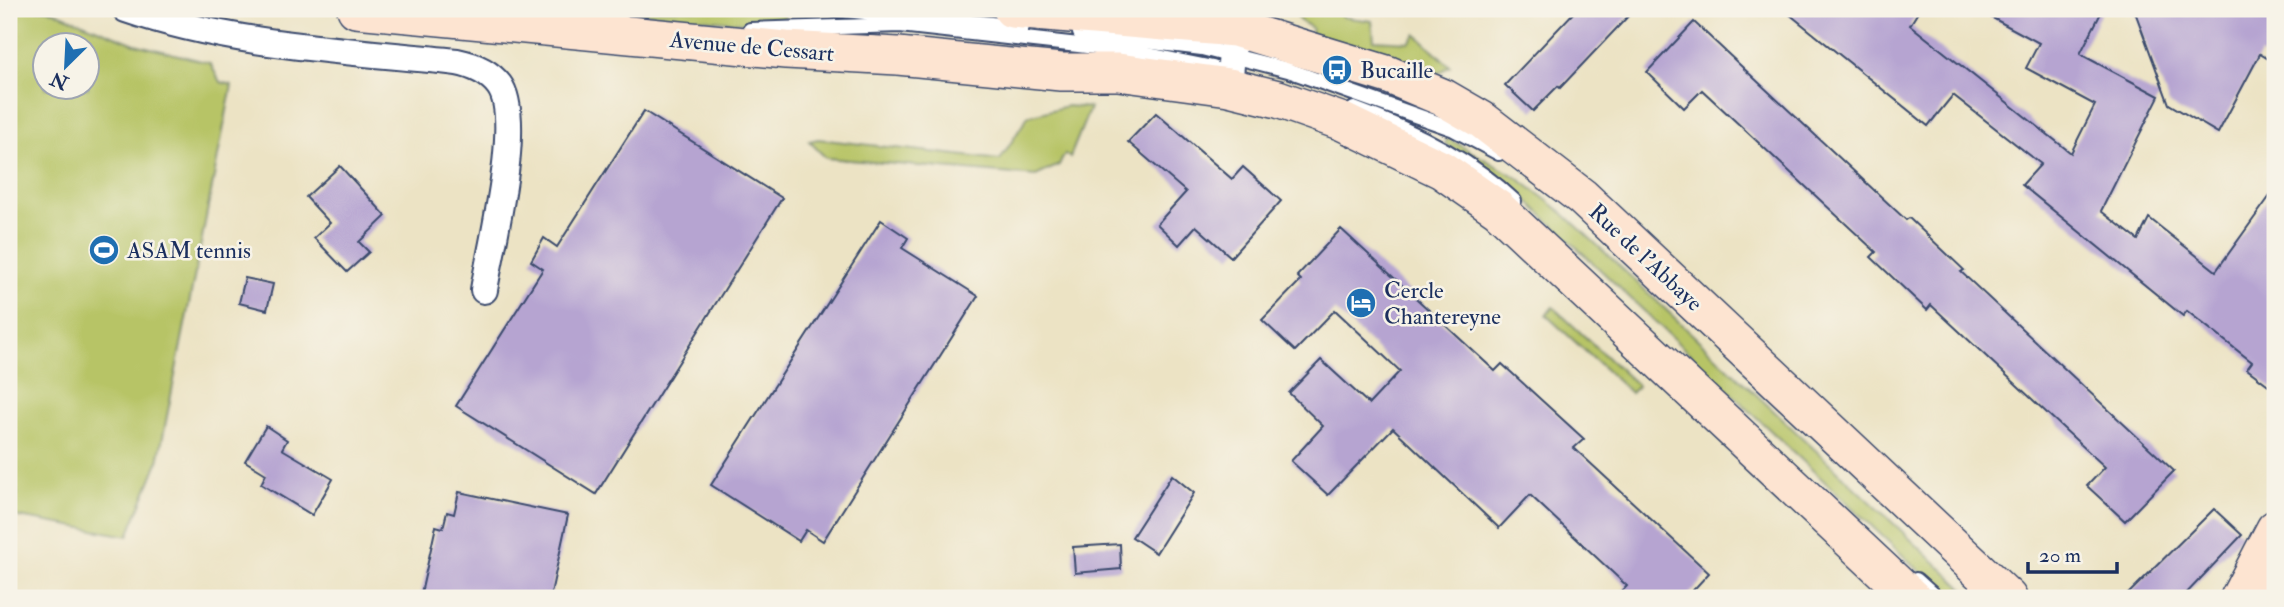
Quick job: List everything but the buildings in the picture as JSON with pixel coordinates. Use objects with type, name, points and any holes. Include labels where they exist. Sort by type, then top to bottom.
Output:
[{"type":"main road","name":"Avenue de Cessart","points":[[356,9],[786,50],[898,56],[1061,72],[1149,75]]},
{"type":"main road","points":[[1012,9],[1233,50]]},
{"type":"main road","name":"Rue de l'Abbaye","points":[[1149,75],[1233,50],[1389,75],[1444,98],[1482,120],[1535,158],[1659,268],[2008,598]]},
{"type":"main road","name":"Rue de l'Abbaye","points":[[1233,50],[1278,99],[1343,122],[1468,186],[1535,242],[1901,586]]},
{"type":"main road","points":[[2239,598],[2275,529]]},
{"type":"street","points":[[126,9],[206,33],[244,40],[457,62],[488,74],[499,85],[507,103],[510,131],[484,290]]},
{"type":"lane","points":[[834,9],[1233,50],[1454,129],[1513,163],[1550,191]]},
{"type":"lane","points":[[731,28],[758,30],[900,25],[1123,50],[1233,50],[1301,91],[1377,117],[1418,136],[1476,168],[1524,209]]},
{"type":"lane","points":[[1901,586],[1936,598]]},
{"type":"green space","name":"ASAM tennis","points":[[9,9],[48,9],[135,44],[210,63],[220,82],[232,85],[158,462],[128,536],[13,516],[17,492],[9,490]]},
{"type":"green space","points":[[605,9],[759,9],[785,14],[785,19],[753,24]]},
{"type":"green space","points":[[1295,9],[1343,9],[1342,17],[1372,21],[1374,40],[1409,42],[1416,34],[1450,66],[1435,75],[1310,36],[1312,28],[1299,20]]},
{"type":"green space","points":[[1067,106],[1090,108],[1070,157],[1065,154],[1059,165],[1036,176],[826,158],[809,141],[818,139],[1000,160],[1028,116]]},
{"type":"green space","points":[[1447,138],[1518,178],[1563,213],[1973,598],[1948,598],[1518,192],[1484,166],[1445,144]]},
{"type":"green space","points":[[1553,307],[1638,386],[1631,393],[1546,315]]},
{"type":"place","name":"Bucaille","points":[[1337,70]]},
{"type":"place","name":"ASAM tennis","points":[[104,250]]},
{"type":"place","name":"Cercle Chantereyne","points":[[1361,303]]}]
